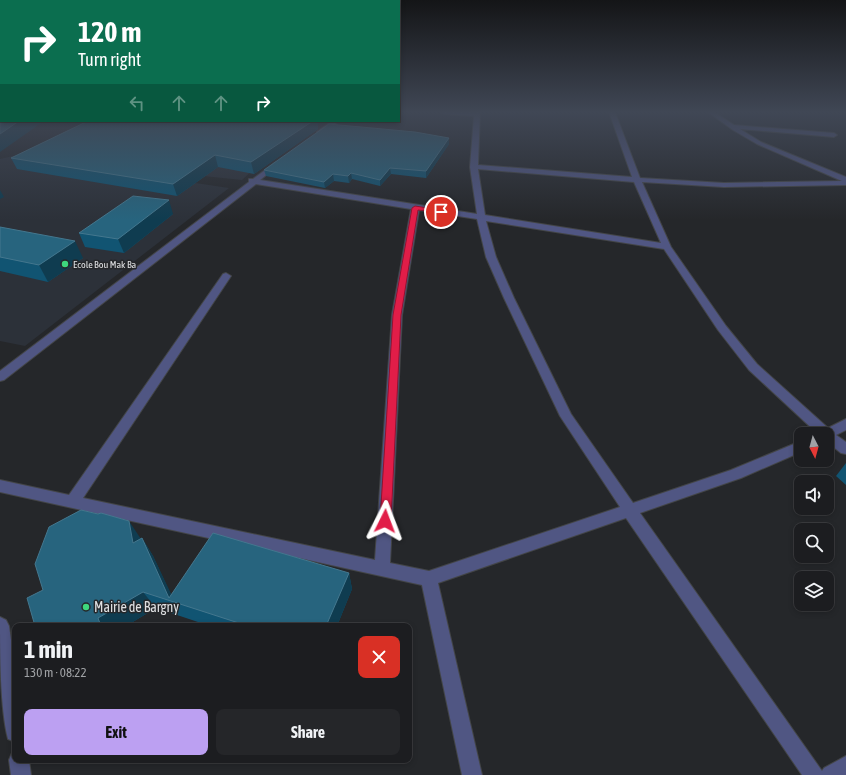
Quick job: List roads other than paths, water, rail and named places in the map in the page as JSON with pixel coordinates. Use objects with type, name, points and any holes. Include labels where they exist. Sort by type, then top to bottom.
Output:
[{"type":"street","points":[[475,148],[474,167],[481,216],[491,257],[509,298],[566,416],[630,511],[814,775]]},
{"type":"street","points":[[625,148],[637,180],[667,247],[722,328],[753,367],[819,427]]},
{"type":"street","points":[[771,148],[846,182]]},
{"type":"street","points":[[0,377],[252,181],[284,158]]},
{"type":"street","points":[[474,167],[637,180],[724,185],[846,182]]},
{"type":"street","points":[[252,181],[415,208],[481,216],[667,247]]},
{"type":"street","points":[[382,569],[397,315],[415,208]]},
{"type":"street","points":[[72,502],[226,276]]},
{"type":"street","points":[[834,430],[846,424]]},
{"type":"street","points":[[834,440],[846,449]]},
{"type":"street","points":[[0,486],[429,579],[736,474],[794,449]]},
{"type":"street","points":[[429,579],[472,775]]},
{"type":"street","points":[[0,626],[12,711]]},
{"type":"street","points":[[19,763],[21,775]]},
{"type":"street","points":[[831,775],[846,766]]},
{"type":"place","name":"Ecole Bou Mak Ba","points":[[65,264]]},
{"type":"place","name":"Mairie de Bargny","points":[[86,607]]}]
